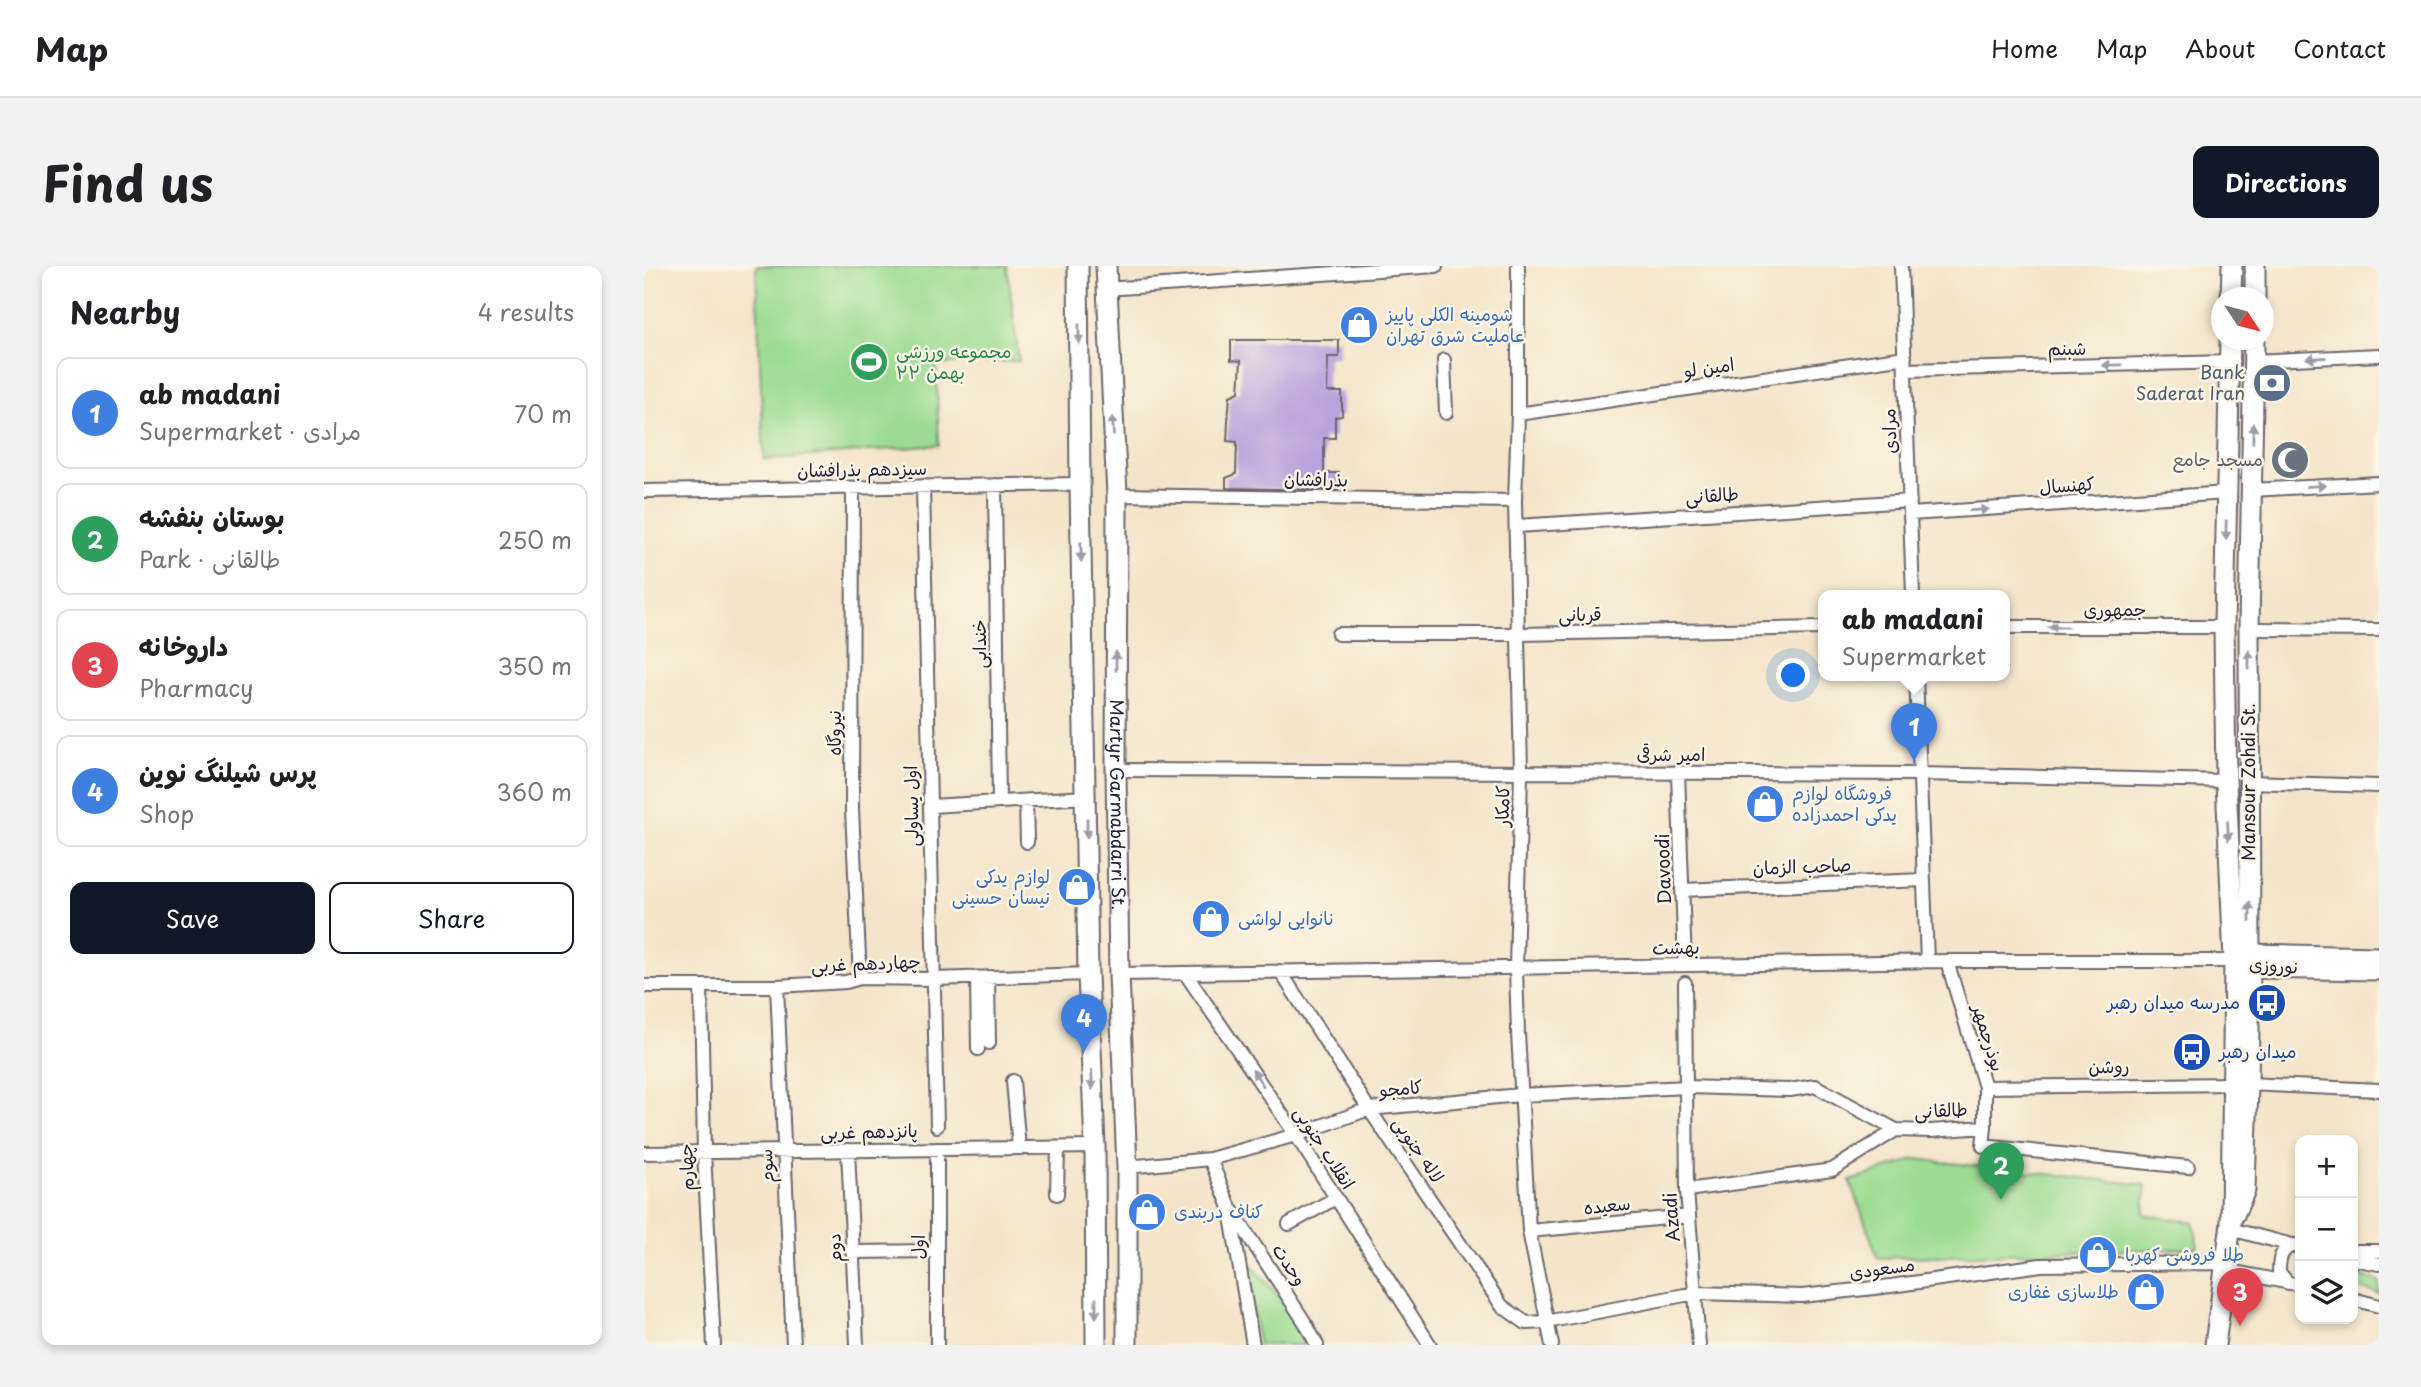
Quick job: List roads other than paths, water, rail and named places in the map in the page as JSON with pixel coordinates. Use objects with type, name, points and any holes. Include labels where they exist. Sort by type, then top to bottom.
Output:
[{"type":"main road","name":"Martyr Garmabdarri St.","points":[[1078,266],[1096,1345]]},
{"type":"main road","name":"Martyr Garmabdarri St.","points":[[1106,266],[1117,495],[1116,770],[1119,974],[1127,1167],[1127,1345]]},
{"type":"main road","points":[[2231,287],[2232,266]]},
{"type":"main road","points":[[2255,266],[2255,287]]},
{"type":"main road","name":"Mansour Zohdi St.","points":[[2230,350],[2224,627],[2226,781],[2244,961]]},
{"type":"main road","name":"Mansour Zohdi St.","points":[[2215,1345],[2230,1226],[2241,1084],[2249,782],[2254,350]]},
{"type":"main road","points":[[2230,362],[2253,361]]},
{"type":"main road","points":[[2226,781],[2249,782]]},
{"type":"main road","name":"نوروزی","points":[[2244,961],[2379,957]]},
{"type":"main road","name":"نوروزی","points":[[2244,961],[2379,970]]},
{"type":"main road","points":[[1088,974],[1119,974]]},
{"type":"street","points":[[1106,289],[1436,266]]},
{"type":"street","name":"کامکار","points":[[1518,266],[1515,501],[1521,772],[1516,968],[1520,1096],[1529,1231],[1552,1345]]},
{"type":"street","name":"مرادی","points":[[1901,266],[1913,590]]},
{"type":"street","points":[[2253,361],[2379,355]]},
{"type":"street","points":[[1444,360],[1446,413]]},
{"type":"street","name":"شبنم","points":[[1905,363],[2230,362]]},
{"type":"street","name":"امین لو","points":[[1518,414],[1905,363]]},
{"type":"street","points":[[2252,490],[2379,483]]},
{"type":"street","name":"سیزدهم بذرافشان","points":[[644,491],[1080,484]]},
{"type":"street","name":"خندابی","points":[[995,485],[999,802]]},
{"type":"street","name":"اول یساولی","points":[[923,486],[937,1126]]},
{"type":"street","name":"نیروگاه","points":[[853,488],[852,810],[860,978]]},
{"type":"street","name":"کهنسال","points":[[1910,508],[2227,493]]},
{"type":"street","name":"بذرافشان","points":[[1117,495],[1515,501]]},
{"type":"street","name":"طالقانی","points":[[1517,526],[1910,508]]},
{"type":"street","name":"جمهوری","points":[[2010,627],[2224,627]]},
{"type":"street","name":"قربانی","points":[[1338,634],[1519,634],[1818,628]]},
{"type":"street","points":[[2249,629],[2379,630]]},
{"type":"street","points":[[1916,681],[1927,961]]},
{"type":"street","name":"امیر شرقی","points":[[1116,770],[1920,774],[2226,781]]},
{"type":"street","name":"Davoodi","points":[[1678,773],[1685,965]]},
{"type":"street","points":[[2249,782],[2379,786]]},
{"type":"street","points":[[930,806],[1087,797]]},
{"type":"street","points":[[1026,801],[1027,842]]},
{"type":"street","name":"صاحب الزمان","points":[[1682,890],[1924,880]]},
{"type":"street","name":"بهشت","points":[[1119,974],[1927,961],[2244,961]]},
{"type":"street","name":"بوذرجمهر","points":[[1947,961],[1985,1087],[1984,1126]]},
{"type":"street","name":"لاله جنوبی","points":[[1280,971],[1502,1306],[1526,1323],[1546,1322]]},
{"type":"street","name":"انقلاب جنوبی","points":[[1185,973],[1296,1135],[1430,1345]]},
{"type":"street","name":"چهاردهم غربی","points":[[644,986],[777,986],[846,982],[860,978],[934,979],[1088,974]]},
{"type":"street","points":[[982,978],[984,1046]]},
{"type":"street","points":[[1685,982],[1687,1087],[1790,1090],[1815,1086],[1896,1130]]},
{"type":"street","name":"چهارم","points":[[701,986],[704,1152],[714,1345]]},
{"type":"street","name":"سوم","points":[[777,986],[793,1345]]},
{"type":"street","points":[[1013,1080],[1019,1148]]},
{"type":"street","name":"روشن","points":[[1985,1087],[2241,1084],[2379,1090]]},
{"type":"street","name":"کامجو","points":[[1127,1167],[1210,1159],[1296,1135],[1369,1109],[1520,1096],[1687,1087]]},
{"type":"street","name":"Azadi","points":[[1687,1087],[1687,1190],[1699,1345]]},
{"type":"street","name":"طالقانی","points":[[1687,1190],[1832,1170],[1896,1130],[1931,1131],[1984,1126],[1983,1146],[2188,1167]]},
{"type":"street","name":"پانزدهم غربی","points":[[644,1153],[1094,1147]]},
{"type":"street","points":[[1057,1194],[1058,1148]]},
{"type":"street","name":"اول","points":[[937,1149],[937,1345]]},
{"type":"street","name":"دوم","points":[[848,1150],[857,1345]]},
{"type":"street","name":"وحدت","points":[[1210,1159],[1229,1205],[1317,1345]]},
{"type":"street","points":[[1289,1224],[1336,1198]]},
{"type":"street","name":"وحدت","points":[[1229,1205],[1252,1345]]},
{"type":"street","name":"سعیده","points":[[1529,1231],[1689,1216]]},
{"type":"street","points":[[2230,1226],[2295,1245]]},
{"type":"street","points":[[2294,1284],[2279,1272],[2279,1264],[2281,1254],[2287,1247],[2295,1246]]},
{"type":"street","points":[[852,1252],[936,1251]]},
{"type":"street","points":[[2358,1251],[2379,1251]]},
{"type":"street","points":[[2358,1260],[2379,1264]]},
{"type":"street","name":"مسعودی","points":[[1546,1322],[1695,1293],[1802,1296],[2041,1265],[2225,1266]]},
{"type":"street","points":[[2225,1266],[2294,1284]]},
{"type":"street","points":[[2358,1300],[2379,1306]]},
{"type":"place","name":"شومینه الکلی پاییز عاملیت شرق تهران","points":[[1359,325]]},
{"type":"place","name":"مجموعه ورزشی ۲۲ بهمن","points":[[869,362]]},
{"type":"place","name":"Bank Saderat Iran","points":[[2272,383]]},
{"type":"place","name":"مسجد جامع","points":[[2290,460]]},
{"type":"place","name":"ab madani","points":[[1914,761]]},
{"type":"place","name":"فروشگاه لوازم یدکی احمدزاده","points":[[1765,804]]},
{"type":"place","name":"لوازم یدکی نیسان حسینی","points":[[1077,887]]},
{"type":"place","name":"نانوایی لواشی","points":[[1211,919]]},
{"type":"place","name":"مدرسه میدان رهبر","points":[[2267,1003]]},
{"type":"place","name":"پرس شیلنگ نوین","points":[[1084,1052]]},
{"type":"place","name":"میدان رهبر","points":[[2192,1052]]},
{"type":"place","name":"بوستان بنفشه","points":[[2001,1200]]},
{"type":"place","name":"کناف دربندی","points":[[1147,1212]]},
{"type":"place","name":"طلا فروشی کهربا","points":[[2098,1255]]},
{"type":"place","name":"طلاسازی غفاری","points":[[2146,1292]]},
{"type":"place","name":"داروخانه","points":[[2240,1326]]}]
